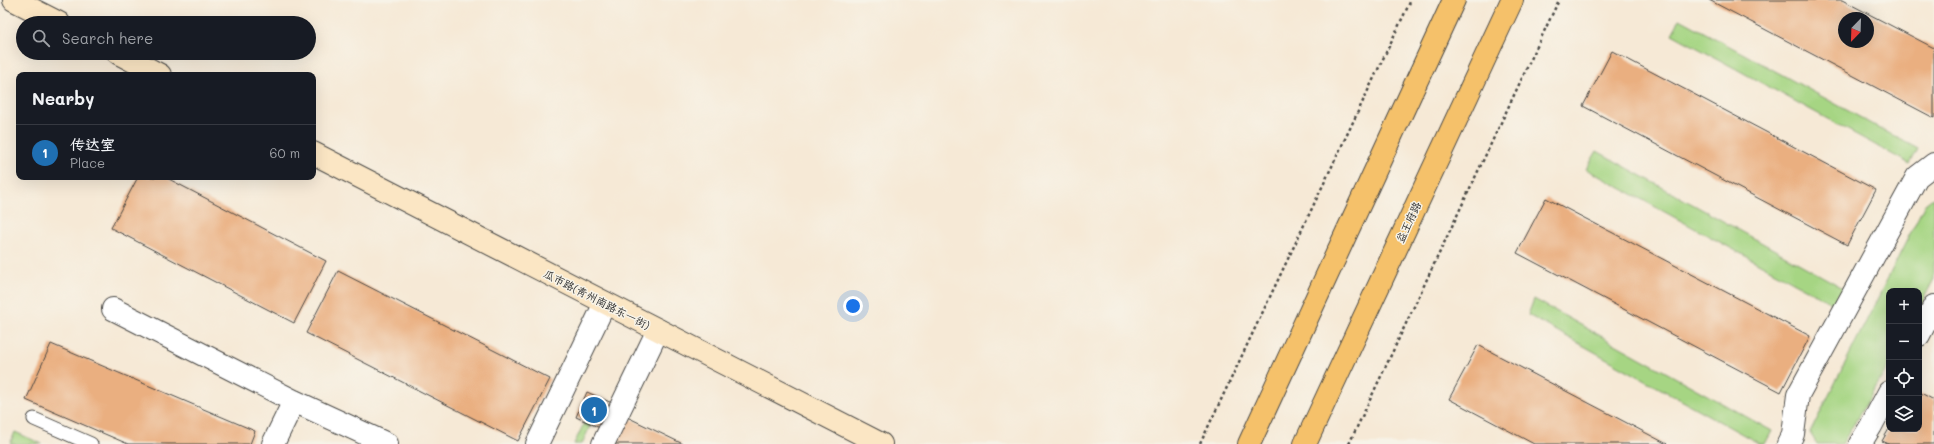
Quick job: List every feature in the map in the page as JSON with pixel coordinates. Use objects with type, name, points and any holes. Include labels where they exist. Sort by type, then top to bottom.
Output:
[{"type":"main road","points":[[1249,444],[1454,0]]},
{"type":"main road","name":"益王府路","points":[[1305,444],[1512,0]]},
{"type":"street","points":[[14,0],[45,16]]},
{"type":"street","points":[[131,60],[154,72]]},
{"type":"street","name":"瓜市路(青州南路东一街)","points":[[316,155],[881,444]]},
{"type":"street","points":[[1789,444],[1793,434],[1798,395],[1917,177],[1934,164]]},
{"type":"street","points":[[537,444],[605,303]]},
{"type":"street","points":[[1922,328],[1934,306]]},
{"type":"street","points":[[113,309],[294,401],[387,444]]},
{"type":"street","points":[[603,444],[658,330]]},
{"type":"street","points":[[1860,444],[1887,396]]},
{"type":"street","points":[[273,444],[294,401]]},
{"type":"lane","points":[[34,420],[91,444]]},
{"type":"path","points":[[1200,444],[1411,0]]},
{"type":"path","points":[[1349,444],[1559,0]]},
{"type":"green space","points":[[1680,19],[1918,149],[1910,164],[1672,34]]},
{"type":"green space","points":[[1597,151],[1845,289],[1835,305],[1586,169]]},
{"type":"green space","points":[[1934,197],[1934,279],[1922,302],[1922,288],[1886,288],[1886,370],[1842,444],[1817,444],[1810,433],[1925,204]]},
{"type":"green space","points":[[1534,299],[1772,431],[1765,444],[1760,444],[1528,315]]},
{"type":"green space","points":[[585,421],[591,424],[582,444],[574,444]]},
{"type":"green space","points":[[15,432],[42,444],[10,444]]},
{"type":"building","points":[[1709,0],[1842,0],[1865,12],[1838,12],[1838,48],[1874,48],[1874,17],[1934,48],[1934,118]]},
{"type":"building","points":[[1612,51],[1876,190],[1847,245],[1583,106]]},
{"type":"building","points":[[136,180],[171,180],[326,261],[294,323],[111,228]]},
{"type":"building","points":[[1546,198],[1810,336],[1781,392],[1517,253]]},
{"type":"building","points":[[338,271],[550,379],[518,441],[306,333]]},
{"type":"building","points":[[51,344],[255,431],[250,444],[128,444],[26,400]]},
{"type":"building","points":[[1478,345],[1667,444],[1534,444],[1449,399]]},
{"type":"building","points":[[587,392],[612,403],[600,428],[576,417]]},
{"type":"building","points":[[1922,394],[1934,400],[1934,444],[1889,444],[1882,441],[1887,432],[1922,432]]},
{"type":"building","points":[[625,416],[683,444],[612,444]]},
{"type":"place","name":"传达室","points":[[594,410]]}]
